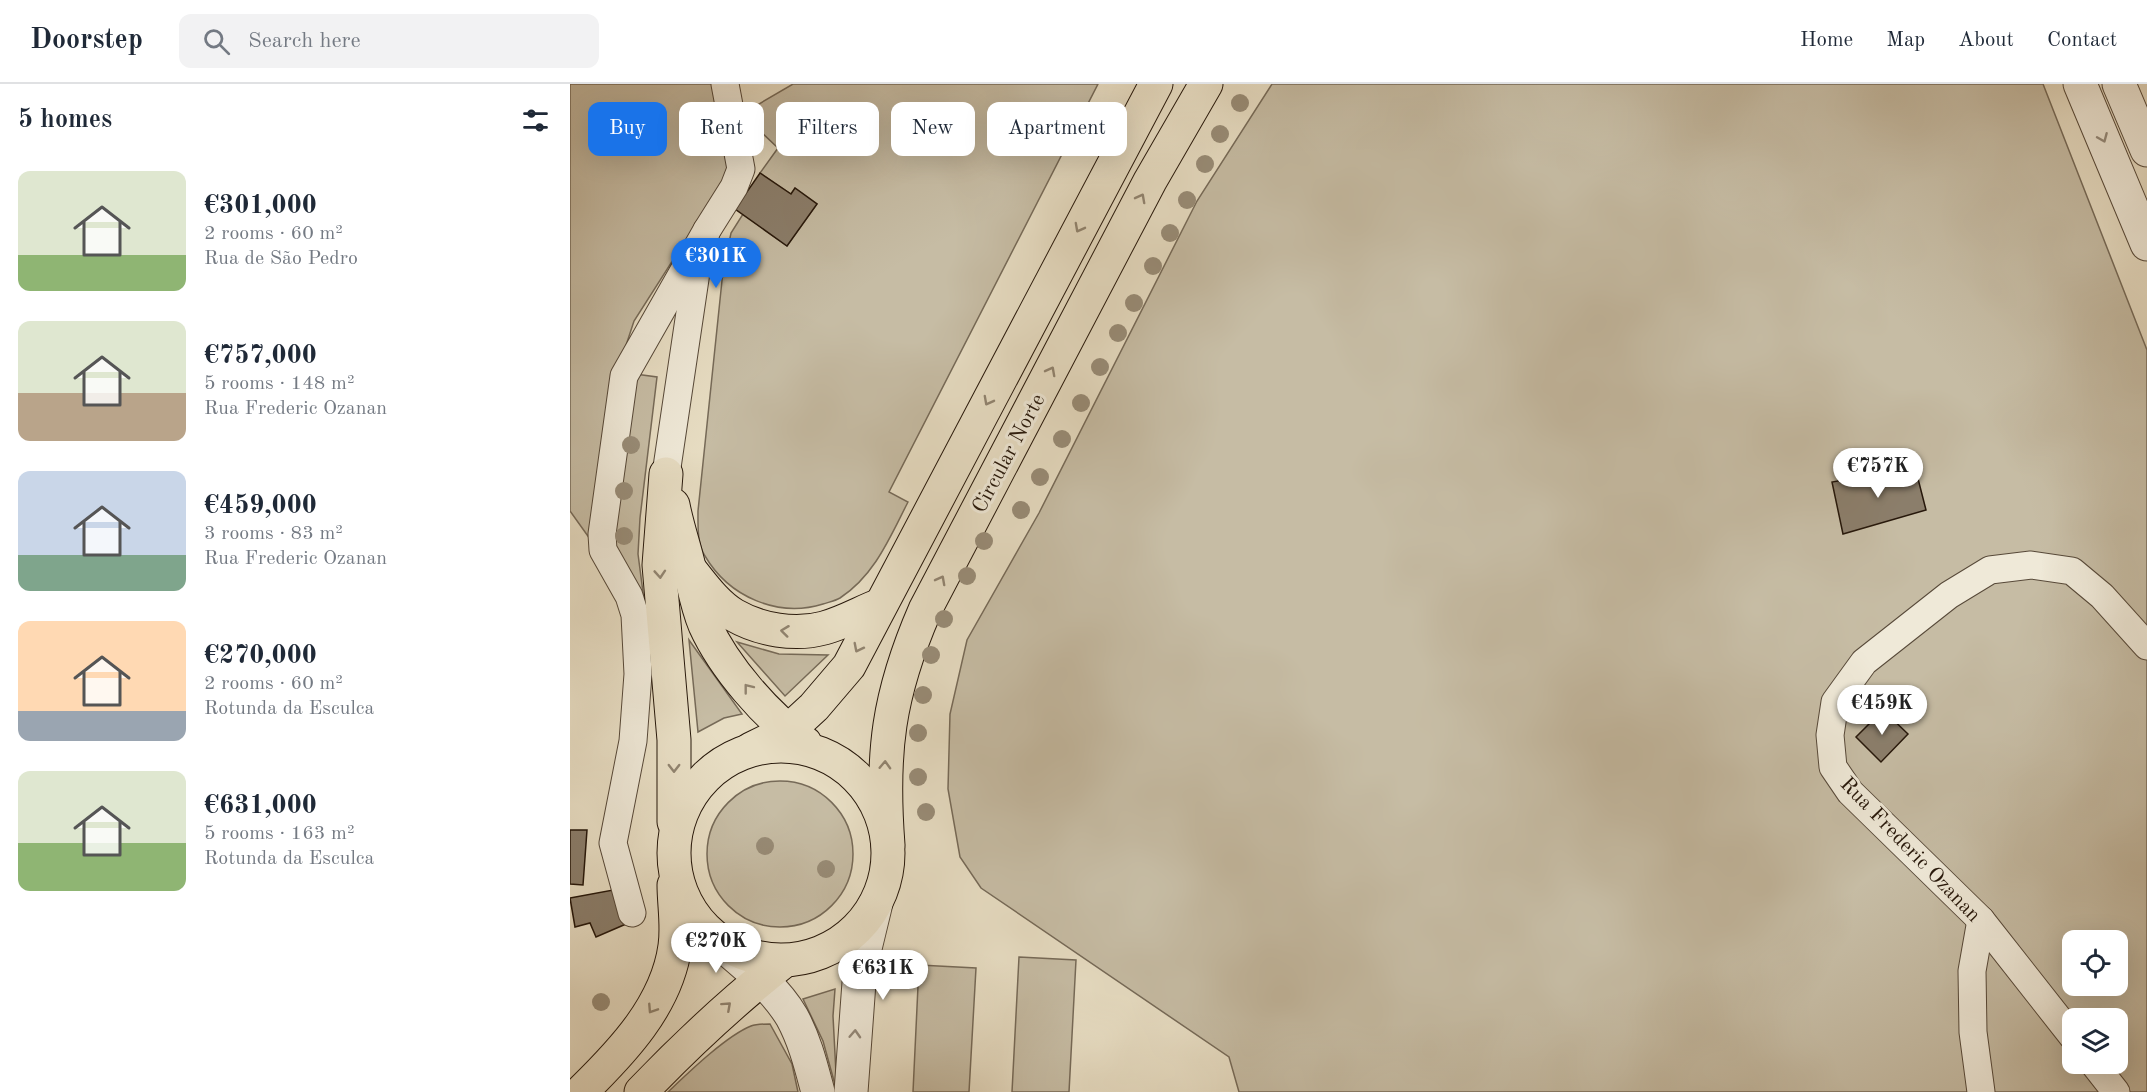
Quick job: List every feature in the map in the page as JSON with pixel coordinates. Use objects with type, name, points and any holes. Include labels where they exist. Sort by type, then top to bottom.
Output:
[{"type":"main road","name":"Circular Norte","points":[[674,836],[682,810],[699,782],[725,761],[788,730],[814,706],[849,666],[1156,84]]},
{"type":"main road","name":"Circular Norte","points":[[888,845],[884,795],[886,746],[894,696],[906,654],[925,610],[1145,191],[1206,84]]},
{"type":"main road","points":[[641,1092],[698,1033],[772,970],[841,943],[859,927],[876,903],[886,877],[888,845],[882,815],[866,787],[844,765],[818,752],[788,730],[762,706],[720,652],[705,626],[697,604],[666,474]]},
{"type":"main road","points":[[581,1092],[627,1043],[656,1002],[668,975],[675,945],[674,740],[659,565],[666,474]]},
{"type":"main road","points":[[689,567],[710,594],[734,615],[765,628],[791,632],[824,628],[880,605]]},
{"type":"main road","points":[[751,749],[786,745],[818,752]]},
{"type":"main road","points":[[674,871],[683,901],[706,932],[729,948],[758,959],[772,970]]},
{"type":"street","points":[[632,913],[613,843],[633,741],[638,674],[635,615],[629,597],[603,550],[602,534],[624,376],[734,187],[741,169],[725,84]]},
{"type":"street","points":[[2080,84],[2147,244]]},
{"type":"street","points":[[2119,84],[2147,150]]},
{"type":"street","points":[[666,474],[699,252],[707,231]]},
{"type":"street","points":[[639,351],[653,344],[670,351],[681,374]]},
{"type":"street","name":"Rua Frederic Ozanan","points":[[2062,1023],[1981,920],[1850,792],[1833,767],[1830,735],[1835,702],[1864,662],[1949,595],[1990,570],[2031,565],[2072,572],[2102,596],[2147,646]]},
{"type":"street","points":[[851,1092],[860,969],[876,903]]},
{"type":"street","points":[[1981,920],[1972,971],[1973,1032],[1982,1092]]},
{"type":"street","points":[[772,970],[805,1047],[818,1092]]},
{"type":"street","points":[[2102,1074],[2116,1092]]},
{"type":"shaded area","points":[[570,84],[714,84],[718,102],[679,102],[679,156],[728,156],[726,177],[634,321],[612,388],[590,539],[570,511]]},
{"type":"shaded area","points":[[793,84],[1098,84],[1089,102],[987,102],[987,156],[1061,156],[889,492],[908,502],[888,542],[872,567],[852,589],[834,601],[806,608],[772,606],[741,593],[715,570],[705,556],[698,534],[698,511],[723,271],[731,233],[743,214],[787,246],[817,204],[795,188],[791,194],[760,173],[776,151],[776,156],[879,156],[879,102],[776,102],[776,146],[764,135],[762,102]]},
{"type":"shaded area","points":[[1272,84],[2043,84],[2147,350],[2147,1092],[1239,1092],[1229,1057],[981,888],[960,857],[948,789],[950,714],[967,640],[1039,513],[1197,201]]},
{"type":"shaded area","points":[[635,374],[657,377],[640,518],[638,554],[644,600],[614,550],[615,521]]},
{"type":"shaded area","points":[[689,640],[742,714],[724,718],[698,732]]},
{"type":"shaded area","points":[[737,642],[779,654],[828,655],[785,696]]},
{"type":"shaded area","points":[[780,781],[794,782],[808,787],[821,793],[832,802],[841,813],[847,826],[852,840],[852,868],[847,882],[841,895],[832,906],[821,915],[808,921],[794,926],[780,927],[766,926],[752,921],[739,915],[728,906],[719,895],[713,882],[708,868],[707,854],[708,840],[713,826],[719,813],[728,802],[739,793],[752,787],[766,782]]},
{"type":"shaded area","points":[[1019,957],[1076,960],[1069,1092],[1012,1092]]},
{"type":"shaded area","points":[[919,965],[976,968],[969,1092],[913,1092]]},
{"type":"shaded area","points":[[835,989],[833,1016],[837,1092],[823,1041],[803,999]]},
{"type":"shaded area","points":[[770,1024],[792,1064],[798,1092],[668,1092],[730,1038],[751,1026]]},
{"type":"building","points":[[760,173],[791,194],[795,188],[817,204],[787,246],[735,209]]},
{"type":"building","points":[[1915,467],[1926,510],[1843,534],[1832,482]]},
{"type":"building","points":[[1883,710],[1908,734],[1881,762],[1856,737]]},
{"type":"building","points":[[570,830],[587,830],[583,885],[570,884]]},
{"type":"building","points":[[613,890],[626,924],[596,937],[590,923],[575,927],[570,898]]}]
